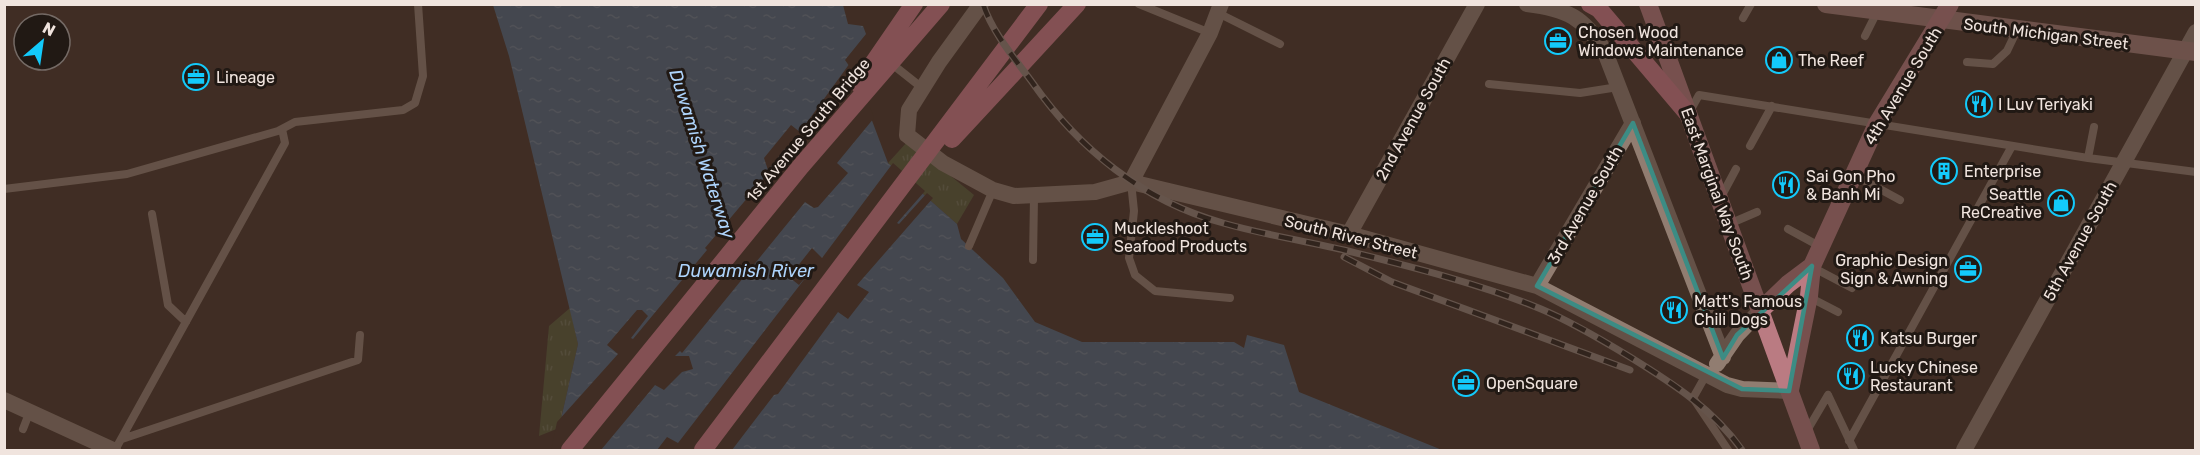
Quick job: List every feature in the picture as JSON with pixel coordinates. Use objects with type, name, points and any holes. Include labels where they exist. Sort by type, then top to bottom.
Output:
[{"type":"highway","points":[[801,166],[914,4]]},
{"type":"highway","name":"1st Avenue South Bridge","points":[[570,450],[801,166],[941,4]]},
{"type":"highway","points":[[703,450],[1039,4]]},
{"type":"highway","points":[[881,215],[1077,4]]},
{"type":"highway","points":[[1590,4],[1599,9],[1688,114]]},
{"type":"main road","name":"East Marginal Way South","points":[[1648,4],[1811,445]]},
{"type":"main road","name":"South Michigan Street","points":[[1826,4],[2190,52]]},
{"type":"main road","name":"4th Avenue South","points":[[1790,392],[1809,296],[1812,267],[1877,124],[1942,21],[1950,4]]},
{"type":"main road","points":[[1761,310],[1788,284],[1812,267]]},
{"type":"street","points":[[921,87],[981,4]]},
{"type":"street","name":"2nd Avenue South","points":[[1349,234],[1477,4]]},
{"type":"street","points":[[1527,4],[1569,13],[1594,34],[1605,52],[1723,357]]},
{"type":"street","points":[[1131,182],[1210,33],[1220,9]]},
{"type":"street","name":"5th Avenue South","points":[[1964,450],[2122,164],[2190,52],[2196,32]]},
{"type":"street","name":"South River Street","points":[[921,87],[909,110],[907,135],[943,163],[993,190],[1014,196],[1035,197],[1095,192],[1131,182],[1349,234],[1538,286],[1706,375],[1742,389],[1790,392]]},
{"type":"street","name":"3rd Avenue South","points":[[1538,286],[1633,123]]},
{"type":"street","points":[[1706,375],[1723,357],[1737,335],[1761,310]]},
{"type":"street","points":[[4,400],[117,447]]},
{"type":"lane","points":[[4,189],[127,174],[282,129],[295,122],[403,110],[415,103],[423,76],[418,4]]},
{"type":"lane","points":[[1139,4],[1210,33]]},
{"type":"lane","points":[[1743,18],[1751,4]]},
{"type":"lane","points":[[1220,9],[1280,44]]},
{"type":"lane","points":[[1865,36],[1877,12]]},
{"type":"lane","points":[[1966,62],[1993,64],[2007,51],[2017,30]]},
{"type":"lane","points":[[897,68],[921,87]]},
{"type":"lane","points":[[1489,84],[1580,93],[1618,87]]},
{"type":"lane","points":[[1688,114],[1699,95],[2122,164],[2196,172]]},
{"type":"lane","points":[[1750,146],[1772,106]]},
{"type":"lane","points":[[2088,158],[2094,127]]},
{"type":"lane","points":[[117,447],[285,143],[282,129]]},
{"type":"lane","points":[[1849,441],[2012,146]]},
{"type":"lane","points":[[1720,200],[1736,169]]},
{"type":"lane","points":[[1854,175],[1900,200]]},
{"type":"lane","points":[[1131,182],[1134,211],[1129,258],[1135,275],[1155,291],[1230,298]]},
{"type":"lane","points":[[969,246],[993,190]]},
{"type":"lane","points":[[1033,260],[1035,197]]},
{"type":"lane","points":[[1729,224],[1757,212]]},
{"type":"lane","points":[[152,214],[168,305],[186,322]]},
{"type":"lane","points":[[1788,229],[1821,247]]},
{"type":"lane","points":[[1812,267],[1852,288]]},
{"type":"lane","points":[[1809,296],[1838,312]]},
{"type":"lane","points":[[117,447],[358,360],[360,336]]},
{"type":"lane","points":[[1706,375],[1693,398],[1728,450]]},
{"type":"lane","points":[[1811,445],[1828,395],[1854,450]]},
{"type":"lane","points":[[24,429],[30,411]]},
{"type":"highlighted area","points":[[1633,123],[1723,358],[1737,335],[1812,266],[1789,391],[1742,389],[1537,286]]},
{"type":"green space","points":[[908,141],[974,195],[957,224],[888,163]]},
{"type":"green space","points":[[570,308],[578,344],[559,428],[539,436],[549,326]]},
{"type":"water","name":"Duwamish River","points":[[493,5],[843,5],[848,24],[863,26],[866,34],[845,60],[854,73],[888,163],[957,224],[961,239],[1003,278],[1035,322],[1082,342],[1234,342],[1244,348],[1247,335],[1284,345],[1299,392],[1442,450],[554,450],[578,344],[509,56]]},
{"type":"pier","points":[[850,63],[857,72],[874,118],[837,163],[848,173],[818,207],[814,208],[805,202],[682,353],[680,351],[675,356],[689,356],[693,369],[682,372],[664,390],[655,385],[601,450],[551,450],[557,422],[618,354],[607,345],[637,310],[642,310],[648,316],[631,338],[633,339],[707,250],[705,248],[787,151],[785,149],[768,170],[764,158],[791,125],[800,132]]},
{"type":"pier","points":[[893,163],[925,191],[897,223],[899,224],[927,193],[933,198],[857,285],[869,292],[848,319],[838,312],[778,394],[774,395],[732,450],[657,450],[667,437],[678,443],[813,268],[799,285],[789,277],[812,248],[822,258]]},
{"type":"railway","points":[[983,4],[992,25],[1005,45],[1050,106],[1092,150],[1140,186],[1166,201],[1223,223],[1421,270],[1495,292],[1541,309],[1598,338],[1676,387],[1705,409],[1731,435],[1742,450]]},
{"type":"railway","points":[[1344,257],[1392,282],[1630,370]]},
{"type":"place","name":"Chosen Wood Windows Maintenance","points":[[1558,41]]},
{"type":"place","name":"The Reef","points":[[1779,60]]},
{"type":"place","name":"Lineage","points":[[196,77]]},
{"type":"place","name":"I Luv Teriyaki","points":[[1979,104]]},
{"type":"place","name":"Enterprise","points":[[1944,171]]},
{"type":"place","name":"Sai Gon Pho & Banh Mi","points":[[1786,185]]},
{"type":"place","name":"Seattle ReCreative","points":[[2061,203]]},
{"type":"place","name":"Muckleshoot Seafood Products","points":[[1095,237]]},
{"type":"place","name":"Graphic Design Sign & Awning","points":[[1968,269]]},
{"type":"place","name":"Matt's Famous Chili Dogs","points":[[1674,310]]},
{"type":"place","name":"Katsu Burger","points":[[1860,338]]},
{"type":"place","name":"Lucky Chinese Restaurant","points":[[1851,376]]},
{"type":"place","name":"OpenSquare","points":[[1466,383]]},
{"type":"water label","name":"Duwamish Waterway","points":[[702,154]]}]
